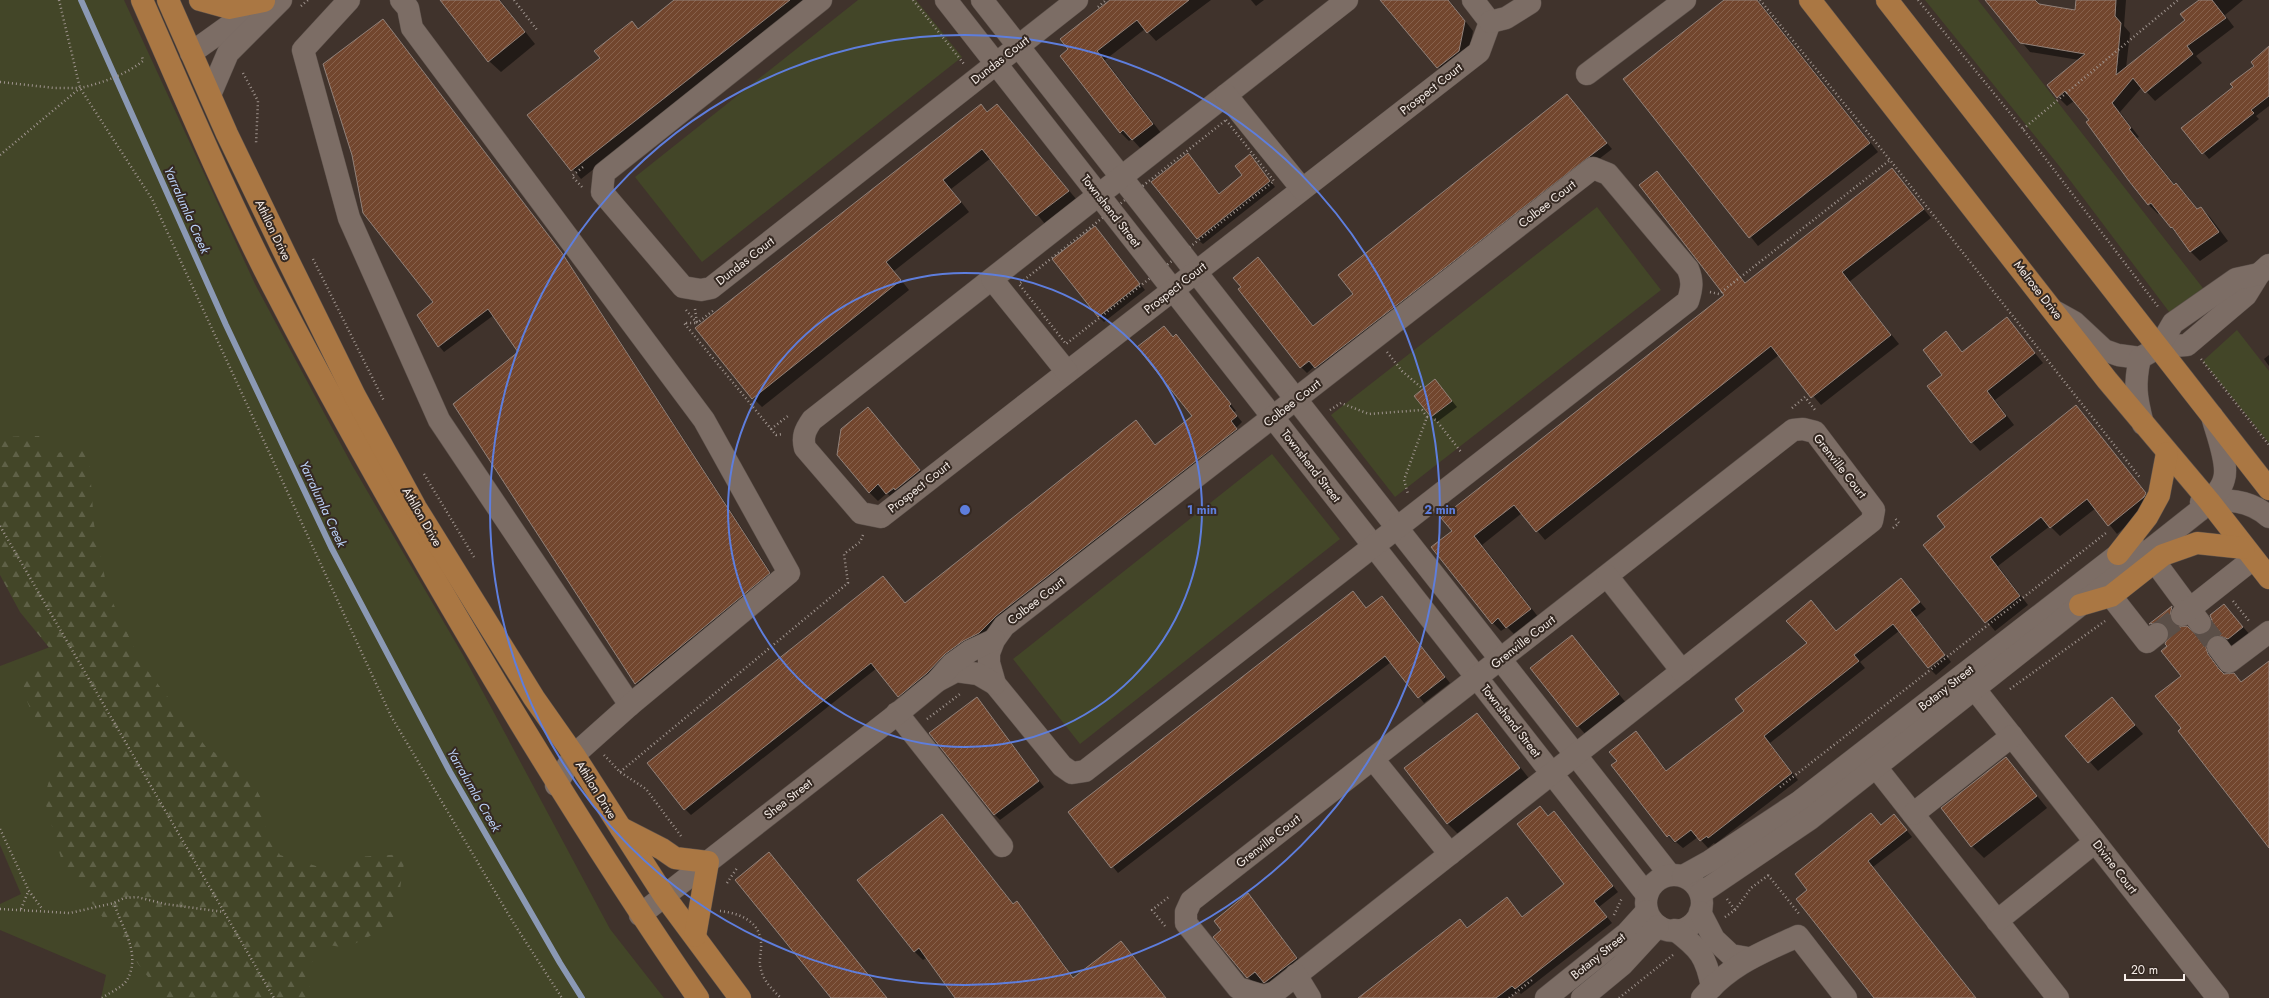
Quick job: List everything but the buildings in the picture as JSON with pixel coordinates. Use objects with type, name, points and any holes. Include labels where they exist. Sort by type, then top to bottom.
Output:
[{"type":"main road","name":"Athllon Drive","points":[[142,0],[197,127],[278,296],[398,517],[556,785],[640,915],[698,998]]},
{"type":"main road","name":"Athllon Drive","points":[[168,0],[254,192],[355,396],[416,508],[530,692],[574,755],[665,897],[740,998]]},
{"type":"main road","points":[[200,0],[230,8],[265,0]]},
{"type":"main road","name":"Melrose Drive","points":[[1810,0],[2143,424],[2208,501],[2269,578]]},
{"type":"main road","points":[[1887,0],[2269,489]]},
{"type":"main road","points":[[191,53],[185,67],[194,98],[197,127]]},
{"type":"main road","points":[[2118,554],[2147,517],[2159,495],[2167,452]]},
{"type":"main road","points":[[2080,605],[2111,596],[2164,555],[2197,543],[2249,553]]},
{"type":"main road","points":[[620,828],[662,849],[675,858],[708,862],[695,936]]},
{"type":"street","points":[[191,53],[265,0]]},
{"type":"street","points":[[210,96],[228,54],[281,0]]},
{"type":"street","points":[[349,0],[302,50],[349,218],[439,420],[630,705]]},
{"type":"street","points":[[401,0],[408,8],[412,28],[704,420],[789,573],[590,740],[574,755],[556,785]]},
{"type":"street","points":[[687,297],[683,287],[602,192],[604,173],[821,0]]},
{"type":"street","name":"Townshend Street","points":[[946,0],[1552,774],[1653,909],[1694,945],[1707,964],[1707,992]]},
{"type":"street","points":[[982,0],[1575,755],[1676,876],[1694,883],[1714,939],[1731,955],[1748,958]]},
{"type":"street","name":"Dundas Court","points":[[687,297],[701,290],[711,288],[1077,0]]},
{"type":"street","points":[[806,430],[812,420],[1347,0]]},
{"type":"street","points":[[1473,0],[1490,22],[1506,18],[1530,3]]},
{"type":"street","points":[[1587,74],[1685,0]]},
{"type":"street","name":"Prospect Court","points":[[806,430],[803,440],[805,448],[861,513],[881,517],[1479,52],[1490,22]]},
{"type":"street","points":[[1226,95],[1302,189]]},
{"type":"street","name":"Colbee Court","points":[[1593,168],[1608,174],[1688,269],[1692,280],[1692,289],[1688,301],[1085,771],[1072,773],[1062,766],[995,684],[989,663],[989,654],[994,640],[1004,626],[1375,337],[1593,168]]},
{"type":"street","points":[[2055,311],[2074,322],[2104,350],[2118,355],[2140,358],[2159,347],[2173,323],[2236,279],[2264,269]]},
{"type":"street","points":[[992,279],[1067,372]]},
{"type":"street","points":[[2140,358],[2135,380],[2136,393],[2143,424]]},
{"type":"street","name":"Botany Street","points":[[1969,682],[2080,605],[2208,501],[2217,492],[2224,479],[2225,469],[2211,414]]},
{"type":"street","name":"Grenville Court","points":[[1804,429],[1815,432],[1874,510],[1872,521],[1275,992],[1264,996],[1238,988],[1186,923],[1186,912],[1191,901],[1500,659],[1793,430],[1804,429]]},
{"type":"street","name":"Botany Street","points":[[1676,876],[1710,861],[1870,760],[1969,682],[2118,554],[2180,510],[2187,506],[2222,499],[2252,505],[2269,517]]},
{"type":"street","points":[[2155,562],[2190,615],[2249,553]]},
{"type":"street","points":[[1607,576],[1682,671]]},
{"type":"street","points":[[2111,596],[2147,642],[2157,634]]},
{"type":"street","points":[[2218,647],[2229,662],[2266,635]]},
{"type":"street","name":"Shea Street","points":[[936,682],[952,664],[970,651],[994,640]]},
{"type":"street","name":"Shea Street","points":[[640,915],[665,897],[936,682],[956,671],[978,674],[995,684]]},
{"type":"street","name":"Divine Court","points":[[1969,682],[2218,998]]},
{"type":"street","points":[[897,713],[1002,846]]},
{"type":"street","points":[[1913,814],[2012,736]]},
{"type":"street","points":[[1373,759],[1450,854]]},
{"type":"street","points":[[1870,760],[2058,998]]},
{"type":"street","name":"Botany Street","points":[[1701,903],[1810,819],[1870,760]]},
{"type":"street","points":[[1997,921],[2095,842]]},
{"type":"street","points":[[1676,876],[1656,882],[1653,909],[1691,925],[1701,903]]},
{"type":"street","name":"Botany Street","points":[[1546,998],[1653,909]]},
{"type":"street","name":"Botany Street","points":[[1582,998],[1622,965],[1653,909]]},
{"type":"street","points":[[1707,992],[1748,958],[1798,936],[1846,998]]},
{"type":"street","points":[[1296,975],[1310,998]]},
{"type":"path","points":[[59,0],[80,88],[152,199],[391,716],[513,922],[562,998]]},
{"type":"path","points":[[514,0],[537,30]]},
{"type":"path","points":[[913,0],[976,79]]},
{"type":"path","points":[[1760,0],[1890,160],[2150,491],[2159,495]]},
{"type":"path","points":[[1918,0],[2023,129],[2163,314]]},
{"type":"path","points":[[2023,129],[2178,0]]},
{"type":"path","points":[[228,54],[238,65],[258,101],[256,146]]},
{"type":"path","points":[[0,82],[55,88],[80,88],[96,84],[134,68]]},
{"type":"path","points":[[0,155],[80,88]]},
{"type":"path","points":[[1692,289],[1719,294],[1890,160]]},
{"type":"path","points":[[584,166],[572,176],[587,193]]},
{"type":"path","points":[[309,253],[384,402]]},
{"type":"path","points":[[687,297],[697,323]]},
{"type":"path","points":[[687,297],[697,323]]},
{"type":"path","points":[[716,309],[697,323],[684,323],[776,435],[806,430]]},
{"type":"path","points":[[1375,337],[1402,371],[1423,389]]},
{"type":"path","points":[[2196,356],[2203,361],[2269,445]]},
{"type":"path","points":[[1324,415],[1340,403],[1368,414],[1422,410],[1427,417],[1436,420],[1473,468]]},
{"type":"path","points":[[1409,500],[1404,480],[1427,417]]},
{"type":"path","points":[[421,470],[477,563]]},
{"type":"path","points":[[620,772],[848,583],[844,554],[860,542],[873,515]]},
{"type":"path","points":[[0,526],[274,998]]},
{"type":"path","points":[[1775,791],[2108,532]]},
{"type":"path","points":[[2220,585],[2266,635]]},
{"type":"path","points":[[912,732],[967,689]]},
{"type":"path","points":[[590,740],[620,772],[646,789],[677,828]]},
{"type":"path","points":[[0,829],[28,891],[44,910]]},
{"type":"path","points":[[724,888],[736,868],[743,863]]},
{"type":"path","points":[[21,909],[28,891]]},
{"type":"path","points":[[1613,917],[1623,896],[1653,909]]},
{"type":"path","points":[[0,909],[44,910],[70,913],[114,903],[124,898],[137,897],[165,904],[224,912]]},
{"type":"path","points":[[102,998],[127,981],[131,968],[132,952],[129,937],[118,919],[114,903]]},
{"type":"path","points":[[719,904],[717,911],[741,915],[755,927],[761,942],[760,969],[762,975],[764,980],[781,998]]},
{"type":"path","points":[[1509,998],[1534,979]]},
{"type":"green space","points":[[0,0],[124,0],[255,284],[352,465],[463,655],[610,929],[664,998],[101,998],[106,975],[0,930],[0,904],[21,894],[0,845],[0,666],[50,647],[0,558]]},
{"type":"green space","points":[[858,0],[916,0],[962,57],[702,262],[635,177]]},
{"type":"green space","points":[[1925,0],[1978,0],[2206,292],[2170,313],[2060,167]]},
{"type":"green space","points":[[1597,207],[1661,290],[1395,497],[1331,415]]},
{"type":"green space","points":[[2237,330],[2269,371],[2269,443],[2203,361]]},
{"type":"green space","points":[[39,436],[50,456],[88,442],[94,524],[106,583],[112,601],[141,662],[206,747],[248,774],[263,802],[263,822],[280,855],[316,866],[335,869],[357,857],[406,854],[394,917],[390,926],[346,948],[329,945],[307,967],[311,998],[164,998],[63,865],[44,798],[59,747],[32,712],[28,704],[23,683],[23,670],[56,656],[20,612],[0,575],[0,437]]},
{"type":"green space","points":[[1272,454],[1340,539],[1080,744],[1013,659]]},
{"type":"waterway","name":"Yarralumla Creek","points":[[81,0],[226,325],[331,547],[450,772],[560,963],[582,998]]},
{"type":"tunnel","points":[[2157,634],[2182,615]]},
{"type":"tunnel","points":[[2200,623],[2218,647]]}]
